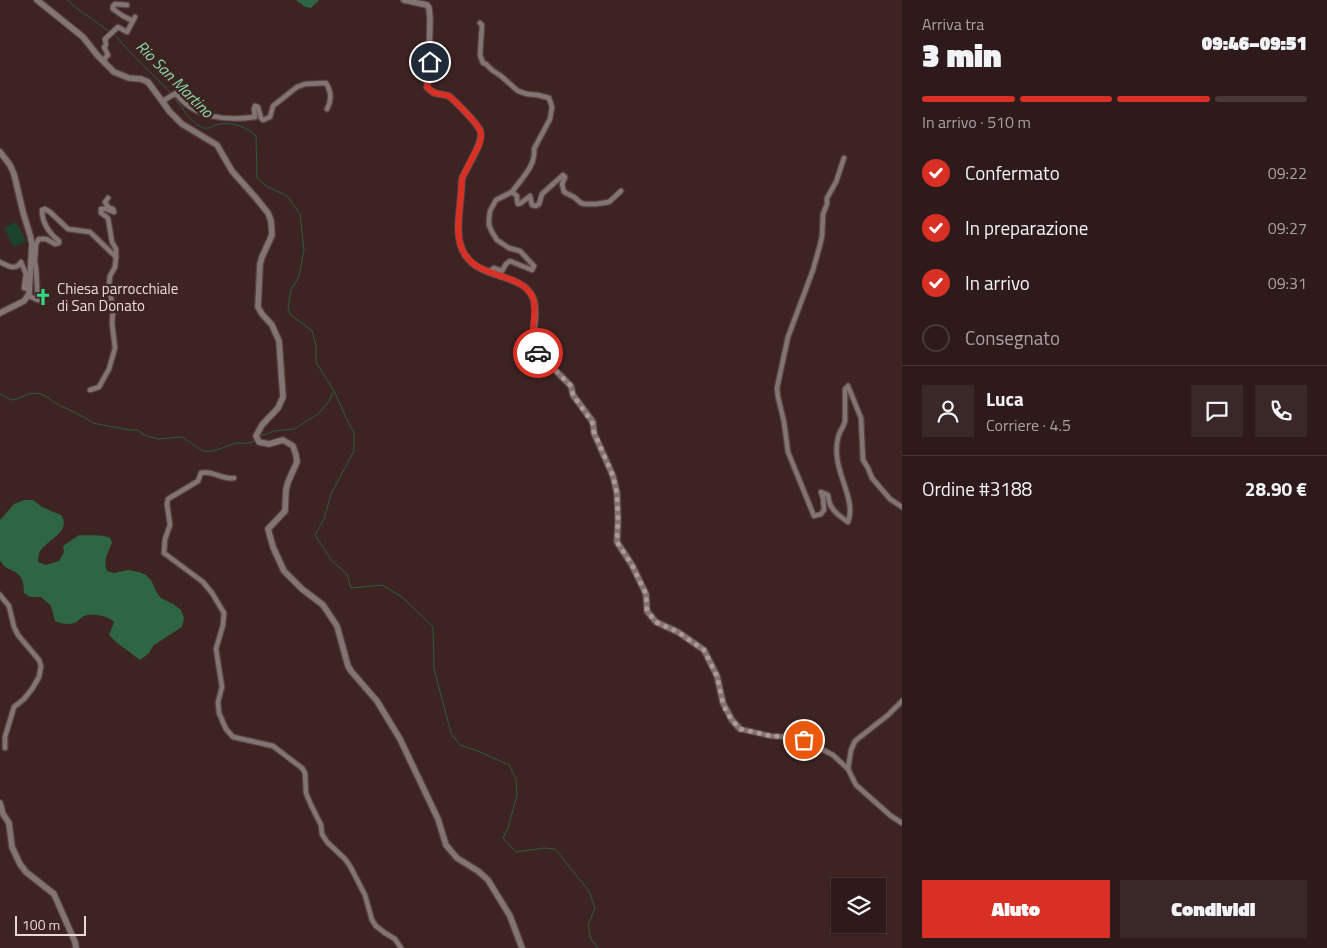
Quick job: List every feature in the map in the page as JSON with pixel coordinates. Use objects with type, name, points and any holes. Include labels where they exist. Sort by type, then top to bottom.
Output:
[{"type":"street","points":[[37,0],[82,37],[114,72],[129,78],[142,79],[148,82],[170,112],[182,124],[217,145],[232,172],[268,213],[271,221],[272,235],[260,264],[258,307],[272,325],[279,341],[283,397],[278,408],[262,425],[257,439],[269,444],[283,440],[293,446],[297,462],[286,490],[285,511],[268,529],[273,547],[284,571],[302,589],[323,605],[330,614],[337,626],[351,672],[377,701],[400,738],[438,819],[446,845],[457,858],[478,871],[488,880],[510,916],[522,948]]},
{"type":"street","points":[[404,0],[427,5],[430,8],[430,62],[427,87],[432,92],[449,96],[480,131],[479,146],[462,180],[458,226],[460,244],[469,261],[488,272],[523,285],[532,296],[535,307],[534,349],[571,386],[573,395],[592,422],[594,432],[613,476],[617,494],[617,542],[632,565],[646,594],[647,611],[656,622],[678,632],[704,650],[717,676],[726,711],[740,729],[771,736],[804,740],[834,755],[848,769],[856,785],[891,816],[902,823]]},
{"type":"street","points":[[104,62],[108,55],[104,47],[106,45],[105,39],[118,27],[127,32],[134,19],[123,16],[113,6],[115,4],[127,5]]},
{"type":"street","points":[[480,23],[482,25],[480,55],[483,63],[518,91],[549,98],[552,107],[550,119],[534,149],[535,155],[532,164],[512,192],[496,200],[488,219],[497,240],[509,248],[520,251],[534,266],[532,270],[510,262],[506,264],[502,271],[494,268],[488,272]]},
{"type":"street","points":[[163,101],[172,94],[195,111],[234,119],[255,117],[255,106],[258,107],[263,120],[270,116],[273,106],[297,87],[305,84],[326,83],[330,91],[327,108]]},
{"type":"street","points":[[0,152],[14,174],[32,244],[38,300],[31,297]]},
{"type":"street","points":[[844,158],[823,214],[822,236],[813,270],[788,337],[777,388],[778,397],[784,422],[786,445],[814,516],[821,514],[824,510],[821,492],[828,495],[828,501],[832,509],[848,522],[851,516],[850,504],[837,456],[840,432],[845,421],[845,389],[848,386],[861,418],[863,460],[872,478],[890,499],[902,507]]},
{"type":"street","points":[[512,192],[517,196],[518,204],[521,204],[529,196],[531,197],[532,205],[536,206],[539,204],[542,194],[564,175],[562,184],[564,192],[585,204],[609,202],[621,191]]},
{"type":"street","points":[[90,390],[100,387],[109,369],[115,348],[112,323],[113,310],[109,285],[110,276],[115,267],[116,249],[112,242],[108,218],[101,213],[101,209],[114,212],[105,202],[108,198]]},
{"type":"street","points":[[0,312],[24,300],[29,294],[33,258],[39,238],[46,239],[55,244],[59,243],[45,225],[42,210],[45,209],[50,212],[68,229],[90,232],[116,257]]},
{"type":"street","points":[[0,262],[15,268],[21,262],[26,274],[24,288],[30,289]]},
{"type":"street","points":[[234,478],[228,479],[212,473],[201,473],[198,481],[168,499],[166,504],[170,525],[165,539],[164,553],[203,582],[224,613],[223,625],[216,649],[222,687],[218,702],[219,713],[226,730],[233,737],[272,746],[302,768],[305,773],[306,793],[321,825],[322,834],[327,842],[346,859],[365,895],[372,920],[376,926],[396,939],[401,948]]},
{"type":"street","points":[[0,595],[9,606],[14,628],[18,635],[39,660],[41,666],[32,689],[14,707],[5,737],[5,748]]},
{"type":"street","points":[[848,769],[851,750],[855,741],[888,716],[902,701]]},
{"type":"street","points":[[0,804],[3,814],[9,822],[12,847],[20,864],[26,872],[54,894],[76,948]]},
{"type":"green space","points":[[296,0],[319,0],[311,8],[305,7]]},
{"type":"green space","points":[[16,222],[26,241],[14,247],[4,228]]},
{"type":"green space","points":[[24,500],[33,500],[42,507],[61,515],[64,521],[61,532],[42,549],[38,562],[46,565],[59,561],[64,552],[63,546],[79,535],[110,538],[112,543],[106,560],[107,571],[114,573],[128,570],[146,575],[161,598],[181,610],[184,618],[182,627],[154,645],[148,654],[140,660],[109,635],[114,622],[108,618],[91,615],[84,616],[73,624],[55,621],[51,606],[41,597],[30,597],[24,593],[21,578],[3,565],[0,560],[0,520],[14,504]]},
{"type":"waterway","name":"Rio San Martino","points":[[67,0],[110,32]]},
{"type":"waterway","name":"Rio San Martino","points":[[114,34],[172,94]]},
{"type":"waterway","name":"Rio San Martino","points":[[174,97],[189,118],[201,127],[206,128],[220,124],[235,125],[248,130],[256,136],[257,178],[266,186],[287,196],[300,214],[304,250],[299,276],[291,290],[288,307],[290,314],[312,331],[316,346],[316,362],[334,391],[354,432],[354,451],[331,494],[324,519],[315,535],[332,561],[347,574],[351,588],[382,585],[402,597],[433,627],[434,669],[451,733],[460,745],[509,765],[516,779],[517,795],[508,828],[503,838],[516,852],[544,848],[555,849],[589,891],[595,908],[588,925],[591,939],[598,948]]},
{"type":"waterway","points":[[259,437],[274,431],[294,429],[318,414],[329,401],[333,392]]},
{"type":"waterway","points":[[0,394],[11,400],[28,394],[38,393],[93,423],[137,430],[146,436],[159,439],[184,438],[196,447],[208,452],[238,443],[250,443],[256,439]]},
{"type":"way so far","points":[[538,353],[571,386],[573,395],[592,422],[594,432],[613,476],[617,494],[617,542],[632,565],[646,594],[647,611],[656,622],[678,632],[704,650],[717,676],[726,711],[740,729],[771,736],[804,740]]},
{"type":"place","name":"Chiesa parrocchiale di San Donato","points":[[43,297]]},
{"type":"route","points":[[430,62],[427,87],[432,92],[449,96],[480,131],[479,146],[462,180],[458,226],[460,244],[469,261],[475,266],[523,285],[532,296],[535,307],[533,343],[534,349],[538,353]]}]
